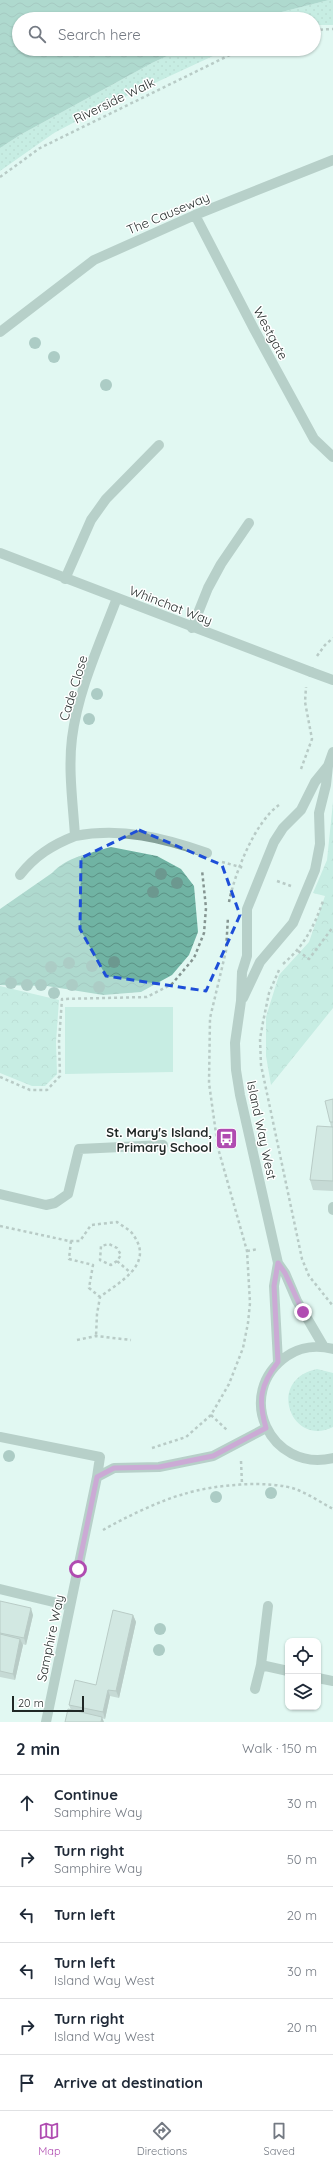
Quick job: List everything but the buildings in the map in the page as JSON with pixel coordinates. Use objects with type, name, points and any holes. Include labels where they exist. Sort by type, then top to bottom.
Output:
[{"type":"street","name":"The Causeway","points":[[0,332],[94,260],[195,214],[333,160]]},
{"type":"street","name":"Westgate","points":[[195,214],[254,329],[314,439],[333,457]]},
{"type":"street","points":[[65,578],[91,520],[106,499],[159,445]]},
{"type":"street","points":[[192,628],[208,588],[221,564],[250,523]]},
{"type":"street","name":"Whinchat Way","points":[[0,554],[192,628],[333,680]]},
{"type":"street","name":"Cade Close","points":[[75,836],[71,763],[75,720],[86,684],[117,598]]},
{"type":"street","name":"Island Way West","points":[[241,1001],[260,962],[290,927],[306,892],[318,857],[320,838],[319,813],[326,785],[328,766],[333,752]]},
{"type":"street","name":"Island Way West","points":[[278,1362],[274,1286],[278,1263],[237,1079],[235,1043],[241,1001],[242,972],[247,949],[247,910],[276,837],[301,810],[315,782],[328,766]]},
{"type":"street","points":[[20,875],[33,860],[44,851],[75,836],[95,833],[143,834],[170,840],[207,853]]},
{"type":"street","points":[[0,1194],[46,1205],[55,1203],[68,1194],[78,1149],[163,1145]]},
{"type":"street","name":"Island Way West","points":[[278,1263],[285,1273],[297,1301],[328,1348]]},
{"type":"street","points":[[328,1348],[307,1347],[291,1353],[278,1362],[267,1376],[261,1393],[261,1411],[266,1428],[275,1442],[289,1453],[305,1459],[322,1460],[333,1458]]},
{"type":"street","points":[[97,1477],[114,1468],[159,1467],[213,1456],[266,1428]]},
{"type":"street","name":"Samphire Way","points":[[0,1437],[100,1457],[46,1722]]},
{"type":"street","points":[[0,1589],[70,1606]]},
{"type":"street","points":[[255,1689],[261,1664],[268,1606]]},
{"type":"street","points":[[261,1664],[285,1670]]},
{"type":"street","points":[[321,1679],[333,1681]]},
{"type":"path","points":[[321,29],[333,28]]},
{"type":"path","name":"Riverside Walk","points":[[0,177],[40,148],[228,56]]},
{"type":"path","points":[[218,862],[226,862],[241,867],[324,899],[310,934],[298,951],[278,971],[271,988],[261,1032],[261,1066],[302,1259],[310,1276],[333,1306]]},
{"type":"path","points":[[0,1077],[30,1090],[47,1090],[60,1076],[59,1041],[62,999],[147,997],[172,984],[194,958],[204,933],[206,908],[201,871],[204,868]]},
{"type":"path","points":[[298,951],[309,959],[333,927]]},
{"type":"path","points":[[0,1226],[72,1241],[80,1241],[91,1225],[117,1222],[134,1235],[140,1252],[136,1270],[100,1297],[97,1314],[96,1336]]},
{"type":"path","points":[[72,1241],[69,1259],[93,1265],[89,1288],[100,1297]]},
{"type":"path","points":[[109,1244],[117,1248],[121,1255],[117,1261],[111,1265],[100,1260],[101,1246],[109,1244]]},
{"type":"path","points":[[247,1251],[257,1249]]},
{"type":"path","points":[[117,1261],[132,1273]]},
{"type":"path","points":[[77,1340],[96,1336],[132,1340]]},
{"type":"path","points":[[211,1415],[222,1425]]},
{"type":"path","points":[[241,1469],[242,1484]]},
{"type":"path","points":[[83,1542],[118,1521],[184,1494],[242,1484],[274,1486],[297,1490],[333,1509]]},
{"type":"highlighted area","points":[[139,830],[222,865],[240,915],[206,991],[106,976],[80,929],[81,858]]},
{"type":"green space","points":[[333,0],[333,25],[321,25],[321,12],[282,12]]},
{"type":"green space","points":[[167,56],[213,56],[101,108],[54,133],[0,171],[0,148],[20,135]]},
{"type":"green space","points":[[333,802],[333,1008],[271,1085],[266,1056],[266,1017],[279,975],[309,942],[325,896],[313,893],[327,860]]},
{"type":"green space","points":[[0,986],[59,1000],[56,1042],[57,1074],[45,1086],[32,1086],[0,1073]]},
{"type":"green space","points":[[65,1007],[173,1007],[173,1072],[65,1074]]},
{"type":"green space","points":[[317,1369],[333,1373],[333,1427],[318,1431],[306,1428],[296,1421],[290,1410],[288,1398],[292,1386],[301,1376]]},
{"type":"water","points":[[0,0],[329,0],[282,12],[12,12],[12,56],[167,56],[20,135],[0,148]]},
{"type":"water","points":[[111,847],[157,856],[181,869],[194,886],[198,932],[189,955],[172,975],[141,992],[103,995],[47,986],[0,985],[0,909],[72,859]]},
{"type":"place","name":"St. Mary's Island, Primary School","points":[[227,1139]]},
{"type":"route","points":[[78,1569],[97,1477],[114,1468],[159,1467],[213,1456],[266,1428],[261,1411],[261,1393],[267,1376],[278,1362],[274,1286],[278,1263],[285,1273],[288,1284],[303,1312]]}]
